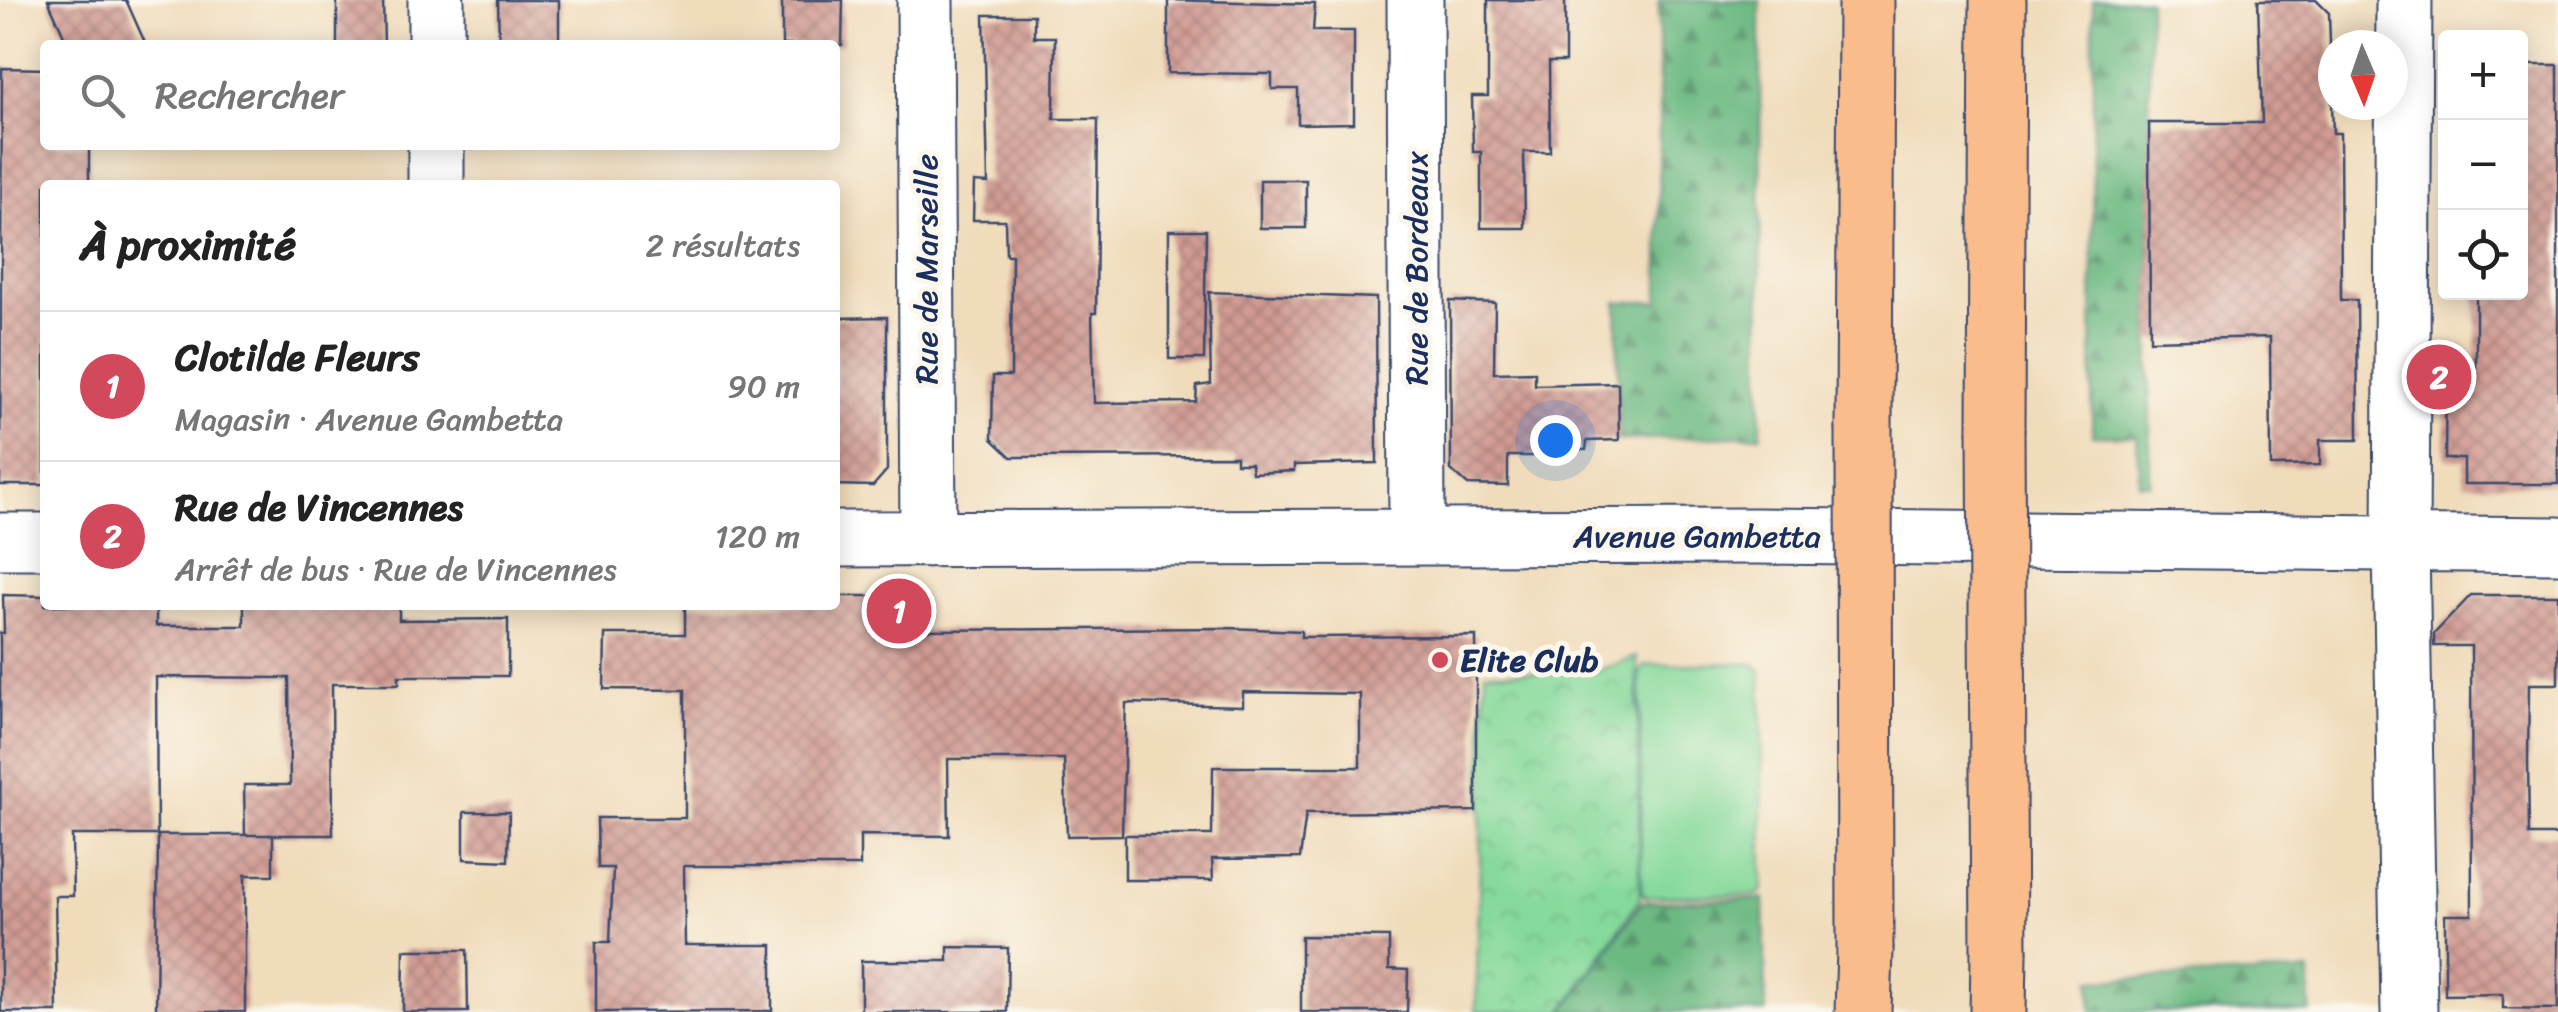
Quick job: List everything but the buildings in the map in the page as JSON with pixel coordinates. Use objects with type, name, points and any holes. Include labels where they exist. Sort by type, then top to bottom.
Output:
[{"type":"highway","points":[[1863,1012],[1866,0]]},
{"type":"highway","points":[[1998,0],[1998,1012]]},
{"type":"street","points":[[436,0],[436,40]]},
{"type":"street","name":"Rue de Marseille","points":[[925,0],[928,538]]},
{"type":"street","name":"Rue de Bordeaux","points":[[1415,0],[1417,537]]},
{"type":"street","points":[[2404,0],[2400,544],[2408,1012]]},
{"type":"street","points":[[436,150],[436,180]]},
{"type":"street","name":"Avenue Gambetta","points":[[840,539],[1756,536],[2558,545]]},
{"type":"street","points":[[0,541],[40,541]]},
{"type":"green space","points":[[1659,0],[1760,0],[1761,435],[1619,440],[1617,302],[1659,302]]},
{"type":"green space","points":[[2093,0],[2149,0],[2150,484],[2139,483],[2137,436],[2092,435]]},
{"type":"green space","points":[[1637,657],[1640,899],[1562,1012],[1476,1012],[1485,672],[1593,672]]},
{"type":"green space","points":[[1753,663],[1761,671],[1763,890],[1757,895],[1646,897],[1641,892],[1640,672],[1645,665]]},
{"type":"green space","points":[[1764,899],[1766,1012],[1563,1012],[1642,902]]},
{"type":"green space","points":[[2310,972],[2310,1012],[2092,1012],[2091,980]]},
{"type":"place","name":"Rue de Vincennes","points":[[2439,377]]},
{"type":"place","name":"Clotilde Fleurs","points":[[899,611]]},
{"type":"place","name":"Elite Club","points":[[1440,660]]}]
